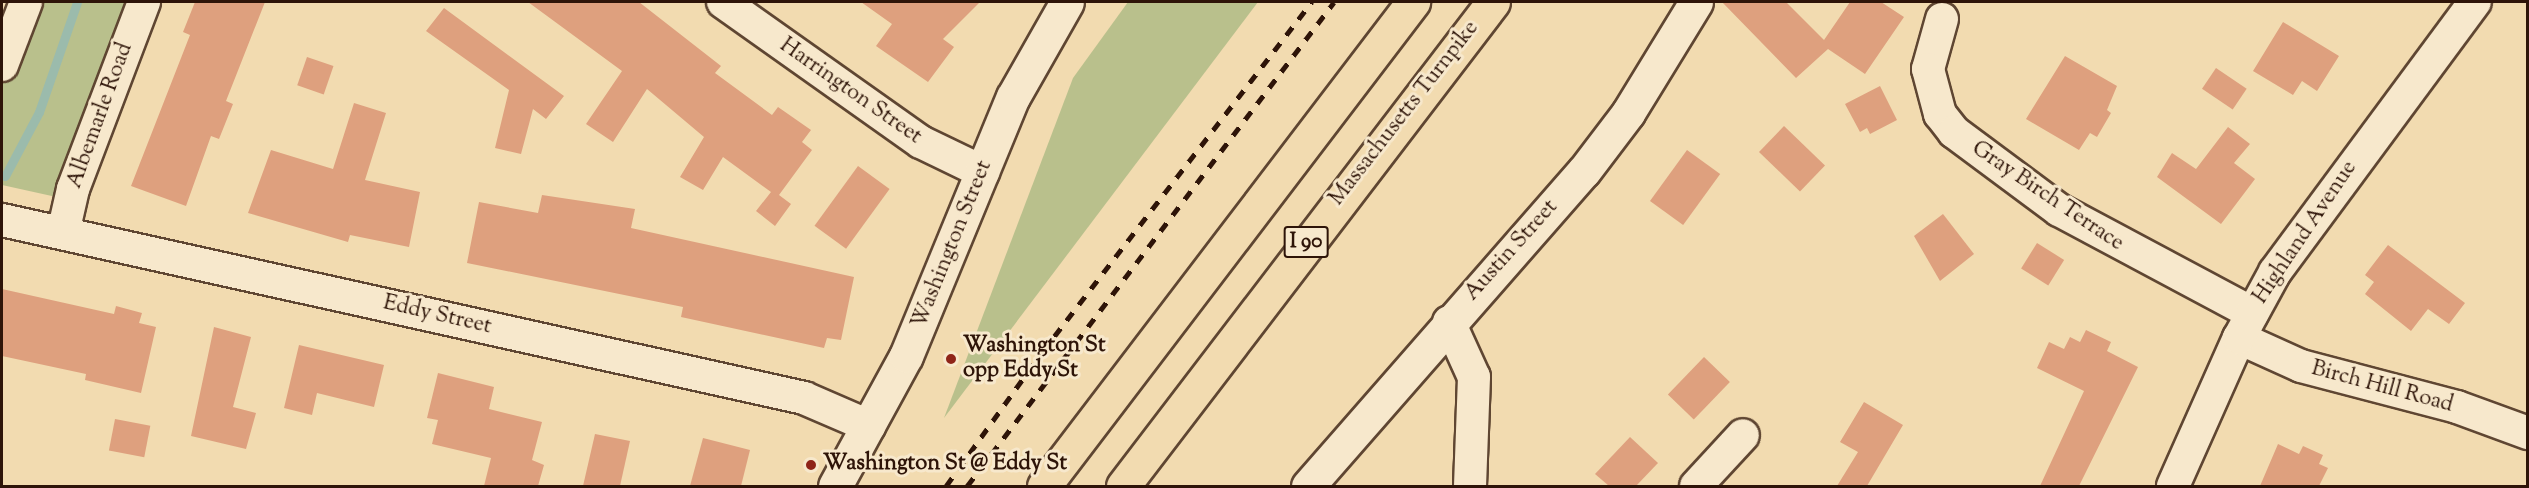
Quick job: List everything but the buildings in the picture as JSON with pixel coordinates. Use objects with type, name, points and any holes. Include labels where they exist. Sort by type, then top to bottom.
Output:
[{"type":"highway","points":[[1044,486],[1413,2]]},
{"type":"highway","name":"Massachusetts Turnpike","points":[[1124,486],[1493,2]]},
{"type":"main road","name":"Washington Street","points":[[835,486],[869,426],[937,290],[1022,77],[1067,2]]},
{"type":"main road","name":"Austin Street","points":[[1308,486],[1449,322],[1584,171],[1628,113],[1696,2]]},
{"type":"street","points":[[2,64],[26,2]]},
{"type":"street","name":"Albemarle Road","points":[[63,233],[73,189],[144,2]]},
{"type":"street","name":"Harrington Street","points":[[723,2],[921,142],[983,172]]},
{"type":"street","name":"Highland Avenue","points":[[2173,486],[2246,325],[2319,207],[2435,62],[2475,2]]},
{"type":"street","name":"Gray Birch Terrace","points":[[1942,19],[1928,69],[1940,114],[1954,132],[2059,210],[2246,325]]},
{"type":"street","name":"Eddy Street","points":[[2,220],[804,398],[869,426]]},
{"type":"street","points":[[1449,322],[1474,377],[1470,486]]},
{"type":"street","name":"Birch Hill Road","points":[[2246,325],[2301,366],[2457,407],[2528,433]]},
{"type":"street","points":[[1696,486],[1743,435]]},
{"type":"green space","points":[[28,2],[145,2],[70,200],[2,185],[2,69]]},
{"type":"green space","points":[[1128,2],[1258,2],[944,418],[1073,78]]},
{"type":"waterway","points":[[5,176],[39,112],[77,2]]},
{"type":"railway","points":[[946,486],[1042,352],[1312,2]]},
{"type":"railway","points":[[967,486],[1334,2]]},
{"type":"place","name":"Washington St opp Eddy St","points":[[951,359]]},
{"type":"place","name":"Washington St @ Eddy St","points":[[811,465]]}]
